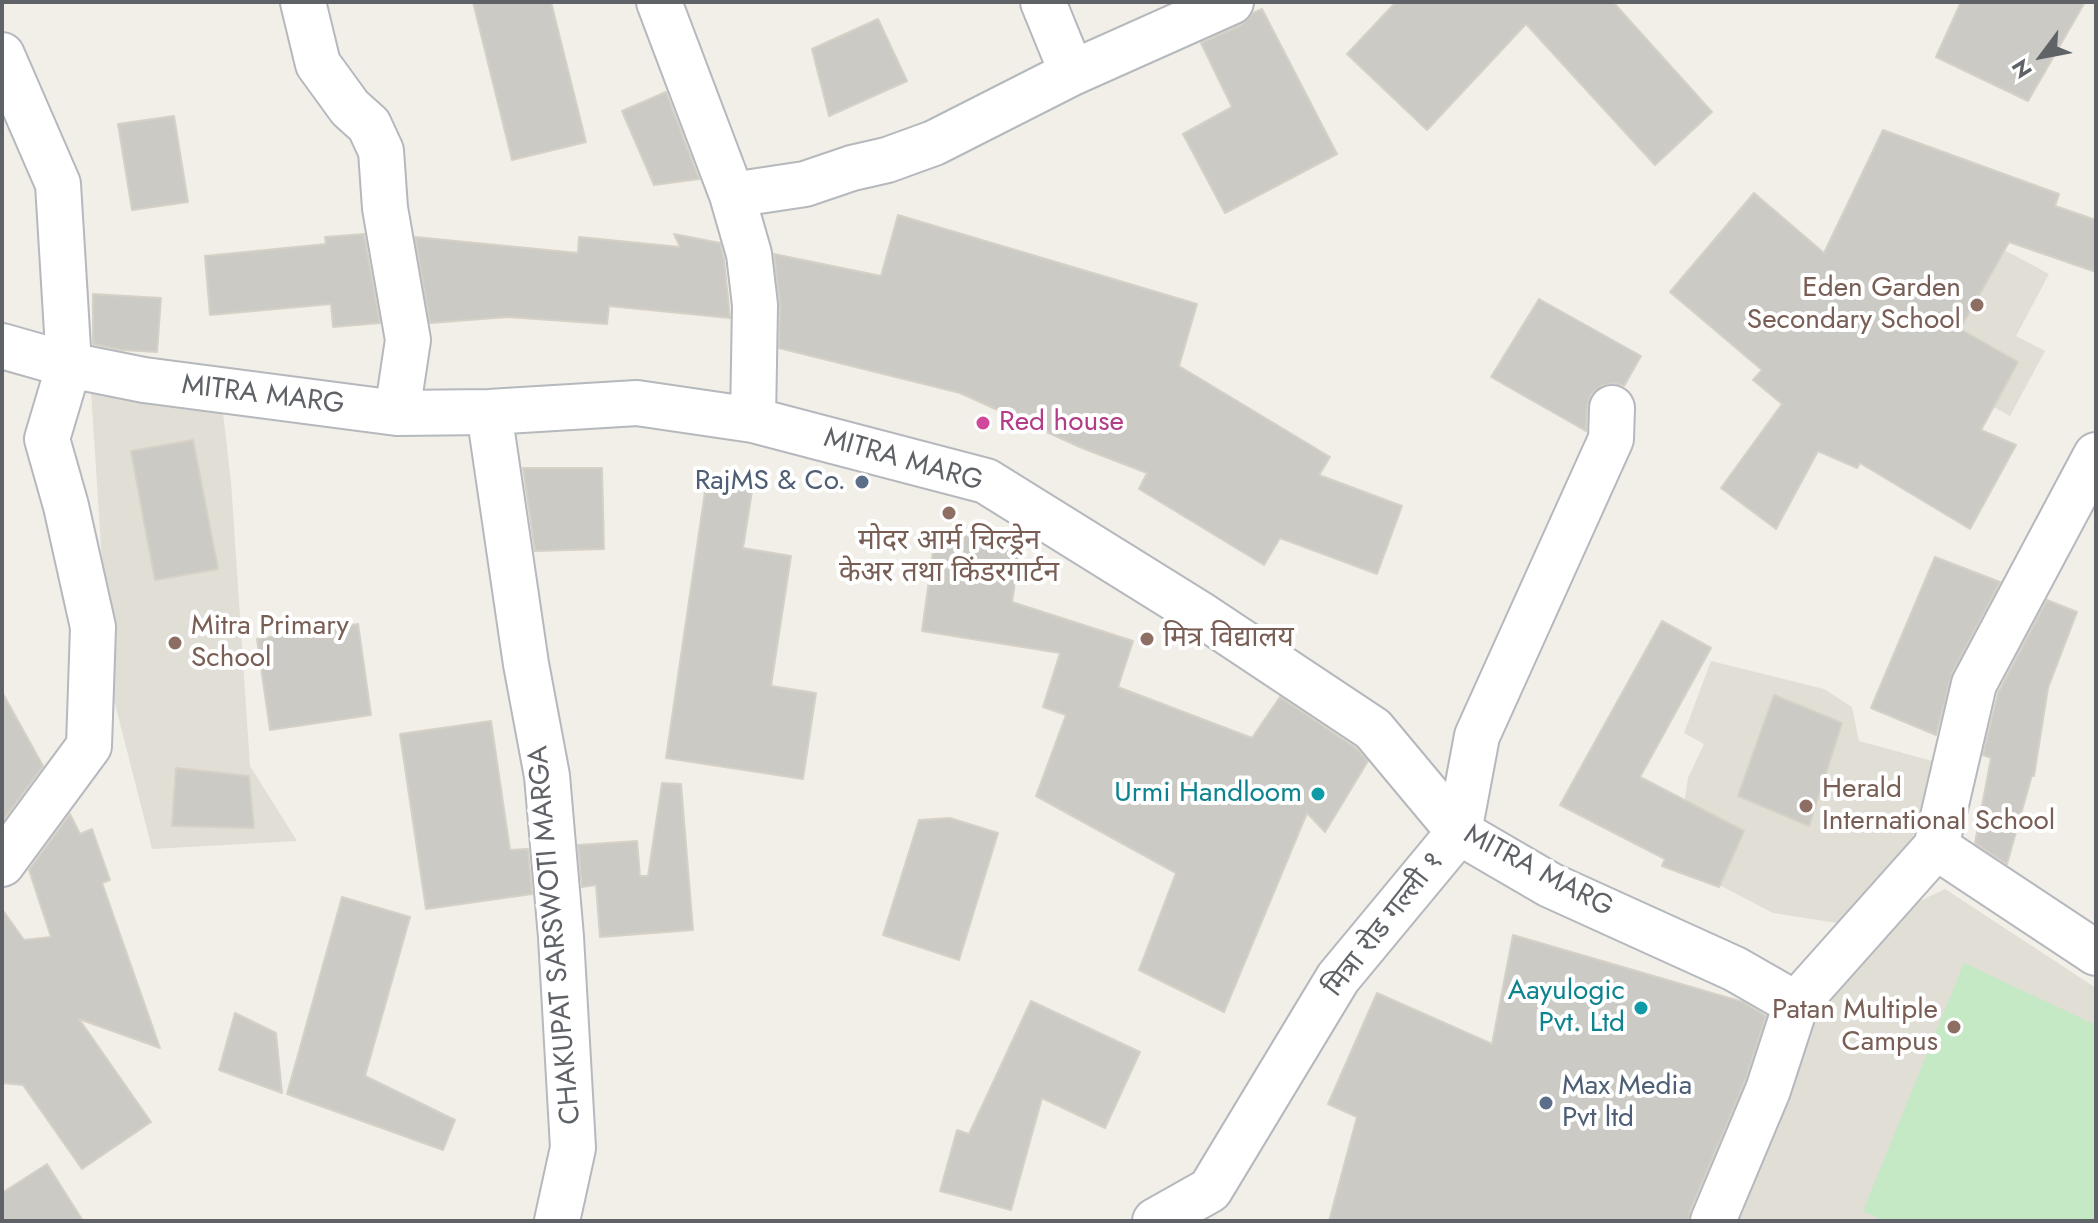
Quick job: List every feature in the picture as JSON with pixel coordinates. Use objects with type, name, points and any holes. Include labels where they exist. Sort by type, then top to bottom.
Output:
[{"type":"street","points":[[303,2],[318,64],[350,108],[369,125],[381,151],[385,208],[408,340],[397,413]]},
{"type":"street","points":[[659,2],[732,195],[749,254],[755,305],[753,420]]},
{"type":"street","points":[[1043,2],[1072,73]]},
{"type":"street","points":[[732,195],[805,184],[934,143],[1072,73],[1231,2]]},
{"type":"street","points":[[2,55],[58,184],[69,365],[47,439],[66,506],[93,627],[89,746],[2,864]]},
{"type":"street","name":"MITRA MARG","points":[[2,346],[69,365],[144,380],[397,413],[489,412],[637,403],[753,420],[986,481],[1203,616],[1373,729],[1459,832],[1550,885],[1735,969],[1796,1004]]},
{"type":"street","name":"मित्रा रोड गल्ली १","points":[[1155,1221],[1210,1190],[1338,978],[1459,832],[1477,736],[1611,439],[1612,408]]},
{"type":"street","name":"CHAKUPAT SARSWOTI MARGA","points":[[489,412],[526,664],[547,776],[559,908],[573,1148],[557,1221]]},
{"type":"street","points":[[1713,1221],[1768,1090],[1796,1004],[1936,847],[1974,684],[2096,455]]},
{"type":"street","points":[[1936,847],[2096,953]]},
{"type":"shaded area","name":"Eden Garden Secondary School","points":[[1963,228],[2049,274],[2016,336],[2045,351],[2010,416],[1896,354]]},
{"type":"shaded area","name":"Mitra Primary School","points":[[91,392],[222,404],[231,482],[250,766],[297,841],[152,849],[110,684]]},
{"type":"shaded area","name":"Herald International School","points":[[1711,661],[1824,689],[1852,707],[1859,741],[1947,765],[1905,853],[1856,926],[1773,913],[1675,862],[1688,778],[1704,744],[1684,733]]},
{"type":"shaded area","name":"Patan Multiple Campus","points":[[1945,889],[2096,988],[2096,1221],[1729,1221],[1789,1066],[1876,922]]},
{"type":"green space","points":[[1964,963],[2096,1025],[2096,1221],[1885,1221],[1863,1211]]},
{"type":"building","points":[[473,2],[551,2],[586,142],[512,160]]},
{"type":"building","points":[[1396,2],[1613,2],[1712,112],[1655,165],[1526,24],[1427,130],[1347,54]]},
{"type":"building","points":[[1961,2],[2085,2],[2028,101],[1936,57]]},
{"type":"building","points":[[1262,9],[1337,154],[1225,213],[1183,134],[1232,107],[1201,43],[1241,25]]},
{"type":"building","points":[[878,19],[907,81],[829,116],[812,49]]},
{"type":"building","points":[[666,92],[699,179],[654,185],[622,111]]},
{"type":"building","points":[[174,116],[188,202],[132,210],[118,124]]},
{"type":"building","points":[[1883,130],[2059,194],[2055,206],[2096,220],[2096,272],[2009,242],[1960,329],[2018,362],[1981,430],[2016,445],[1970,529],[1860,463],[1857,468],[1818,451],[1776,529],[1721,488],[1782,404],[1753,380],[1762,370],[1670,292],[1754,193],[1824,253]]},
{"type":"building","points":[[898,215],[1197,304],[1179,366],[1330,457],[1319,475],[1402,506],[1377,574],[1280,538],[1264,565],[1139,489],[1147,473],[1082,448],[960,393],[779,348],[780,305],[774,254],[881,276]]},
{"type":"building","points":[[364,234],[380,323],[333,327],[331,304],[210,315],[205,256],[326,244],[325,237]]},
{"type":"building","points":[[674,234],[720,243],[730,318],[609,306],[607,324],[508,317],[430,323],[415,237],[578,253],[579,237],[680,247]]},
{"type":"building","points":[[93,294],[161,298],[157,352],[93,344]]},
{"type":"building","points":[[1539,299],[1641,356],[1624,386],[1614,383],[1601,386],[1591,394],[1586,431],[1491,377]]},
{"type":"building","points":[[193,440],[218,569],[155,580],[131,451]]},
{"type":"building","points":[[523,468],[602,468],[604,549],[535,551]]},
{"type":"building","points":[[707,478],[753,485],[743,548],[791,556],[771,686],[816,693],[803,779],[666,758]]},
{"type":"building","points":[[936,530],[1021,542],[1012,602],[1133,641],[1118,687],[1252,738],[1280,697],[1356,748],[1368,761],[1325,832],[1307,813],[1224,1012],[1139,970],[1176,873],[1036,796],[1066,715],[1043,707],[1060,653],[922,631]]},
{"type":"building","points":[[1935,557],[2000,582],[1952,673],[1936,735],[1871,708]]},
{"type":"building","points":[[2047,600],[2077,612],[2048,688],[2034,776],[2007,864],[1975,843],[1991,758],[1983,755],[1998,693]]},
{"type":"building","points":[[1662,621],[1711,648],[1640,777],[1744,831],[1719,887],[1662,866],[1665,859],[1560,805]]},
{"type":"building","points":[[358,624],[371,715],[270,730],[257,639]]},
{"type":"building","points":[[2,692],[43,766],[2,822]]},
{"type":"building","points":[[1774,695],[1842,723],[1809,826],[1738,796]]},
{"type":"building","points":[[491,721],[510,850],[528,849],[532,894],[426,909],[400,734]]},
{"type":"building","points":[[176,768],[249,776],[254,828],[172,826]]},
{"type":"building","points":[[662,783],[681,784],[693,930],[600,937],[596,885],[582,887],[578,845],[637,841],[640,876],[648,876]]},
{"type":"building","points":[[70,814],[80,834],[92,829],[110,880],[102,883],[160,1048],[79,1019],[151,1122],[82,1169],[23,1085],[2,1083],[2,909],[24,940],[51,937],[29,870]]},
{"type":"building","points":[[950,818],[998,833],[959,960],[883,935],[919,820]]},
{"type":"building","points":[[342,897],[410,917],[365,1076],[455,1120],[443,1150],[287,1094]]},
{"type":"building","points":[[1513,935],[1743,1002],[1766,1016],[1745,1081],[1690,1211],[1689,1221],[1329,1221],[1357,1117],[1328,1104],[1377,993],[1492,1044]]},
{"type":"building","points":[[1031,1001],[1140,1052],[1105,1128],[1042,1098],[1011,1210],[940,1191],[957,1130],[969,1134]]},
{"type":"building","points":[[235,1013],[276,1033],[282,1093],[219,1070]]},
{"type":"building","points":[[47,1164],[83,1221],[2,1221],[2,1193]]},
{"type":"place","name":"Eden Garden Secondary School","points":[[1977,305]]},
{"type":"place","name":"Red house","points":[[983,423]]},
{"type":"place","name":"RajMS & Co.","points":[[862,482]]},
{"type":"place","name":"मोदर आर्म चिल्ड्रेन केअर तथा किंडरगार्टन","points":[[949,513]]},
{"type":"place","name":"मित्र विद्यालय","points":[[1147,639]]},
{"type":"place","name":"Mitra Primary School","points":[[175,643]]},
{"type":"place","name":"Urmi Handloom","points":[[1318,794]]},
{"type":"place","name":"Herald International School","points":[[1806,806]]},
{"type":"place","name":"Aayulogic Pvt. Ltd","points":[[1641,1008]]},
{"type":"place","name":"Patan Multiple Campus","points":[[1954,1027]]},
{"type":"place","name":"Max Media Pvt ltd","points":[[1546,1103]]}]
